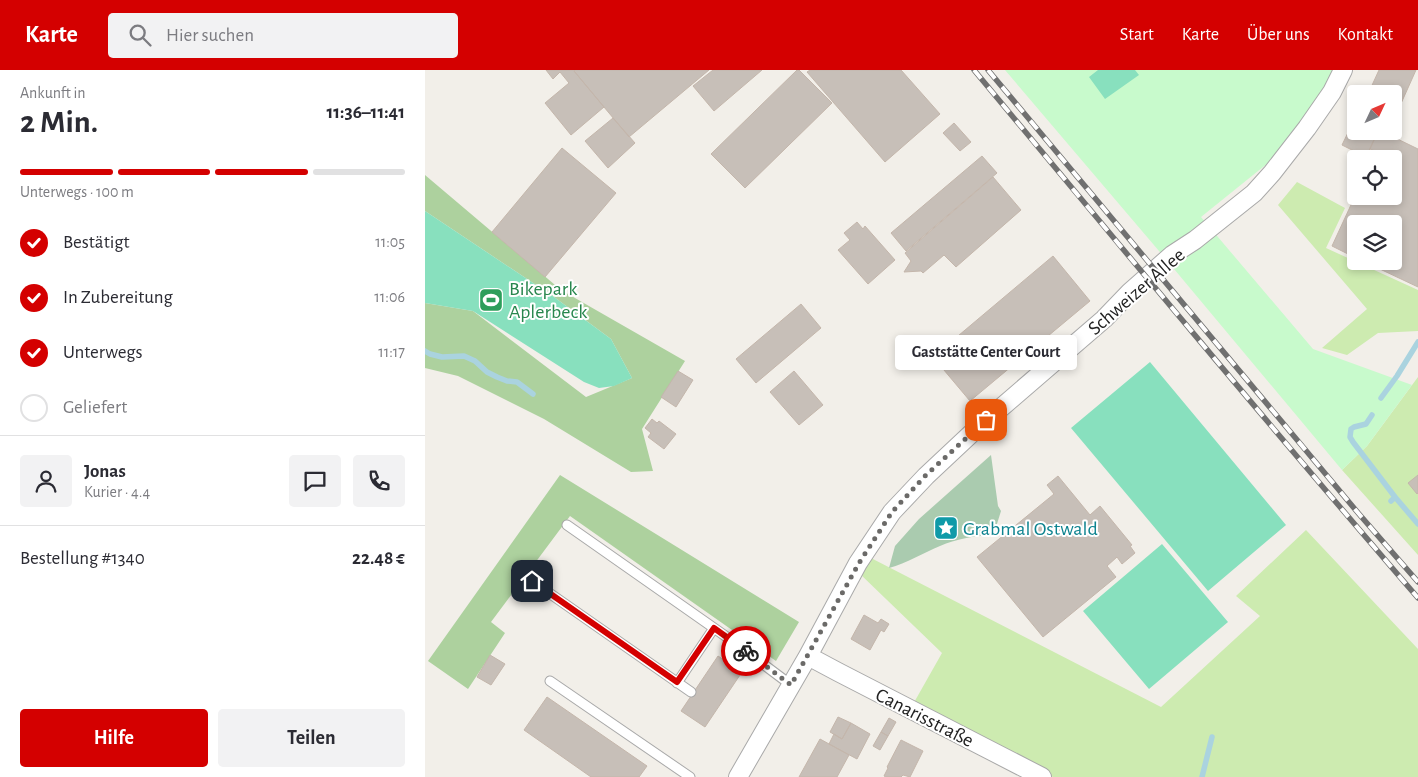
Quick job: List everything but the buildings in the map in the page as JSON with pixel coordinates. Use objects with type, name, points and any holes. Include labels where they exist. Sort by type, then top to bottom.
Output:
[{"type":"street","name":"Schweizer Allee","points":[[738,777],[859,563],[892,512],[925,476],[974,431],[1104,319],[1130,292],[1254,193],[1307,128],[1332,92],[1343,70]]},
{"type":"street","name":"Canarisstraße","points":[[808,656],[1042,777]]},
{"type":"lane","points":[[567,525],[714,628],[791,685]]},
{"type":"lane","points":[[532,581],[691,692]]},
{"type":"lane","points":[[677,682],[714,628]]},
{"type":"lane","points":[[550,681],[690,777]]},
{"type":"green space","points":[[1005,70],[1338,70],[1288,147],[1201,217],[1313,349],[1412,385],[1367,446],[1342,470],[1159,251]]},
{"type":"green space","points":[[1098,70],[1135,70],[1139,75],[1105,99],[1089,77]]},
{"type":"green space","points":[[425,175],[561,290],[685,361],[642,429],[653,471],[631,472],[544,419],[458,376],[425,368],[425,303],[473,311],[586,397],[632,378],[611,339],[554,297],[425,211]]},
{"type":"green space","points":[[1297,182],[1345,208],[1326,248],[1347,258],[1347,270],[1374,270],[1418,290],[1418,331],[1378,333],[1347,355],[1322,348],[1367,309],[1278,205]]},
{"type":"green space","name":"Bikepark Aplerbeck","points":[[425,211],[554,297],[611,339],[632,378],[614,386],[599,388],[584,382],[473,311],[425,303]]},
{"type":"green space","points":[[1150,362],[1286,525],[1208,591],[1071,428]]},
{"type":"green space","points":[[1418,377],[1418,555],[1342,470],[1367,446]]},
{"type":"green space","points":[[991,455],[998,506],[1001,511],[996,527],[991,535],[952,541],[889,568],[895,546],[919,519]]},
{"type":"green space","points":[[560,475],[799,622],[776,661],[570,516],[491,622],[505,633],[468,689],[428,661]]},
{"type":"green space","points":[[1306,530],[1418,649],[1418,777],[1053,777],[912,706],[942,653],[859,573],[869,557],[1161,707],[1260,616],[1236,596]]},
{"type":"green space","points":[[1162,544],[1228,622],[1149,689],[1083,611]]},
{"type":"waterway","points":[[1381,398],[1418,342]]},
{"type":"waterway","points":[[425,351],[442,357],[464,356],[475,361],[487,372],[507,381],[517,382],[533,394]]},
{"type":"waterway","points":[[1372,415],[1366,424],[1351,429],[1350,437],[1395,497],[1391,501]]},
{"type":"waterway","points":[[1395,497],[1418,524]]},
{"type":"waterway","points":[[1202,777],[1212,737]]},
{"type":"railway","points":[[974,70],[1250,401],[1418,598]]},
{"type":"railway","points":[[988,70],[1418,582]]},
{"type":"way so far","points":[[746,651],[791,685],[859,563],[892,512],[925,476],[986,420]]},
{"type":"place","name":"Bikepark Aplerbeck","points":[[491,300]]},
{"type":"place","name":"Gaststätte Center Court","points":[[986,420]]},
{"type":"place","name":"Grabmal Ostwald","points":[[946,528]]},
{"type":"route","points":[[532,581],[677,682],[714,628],[746,651]]}]
